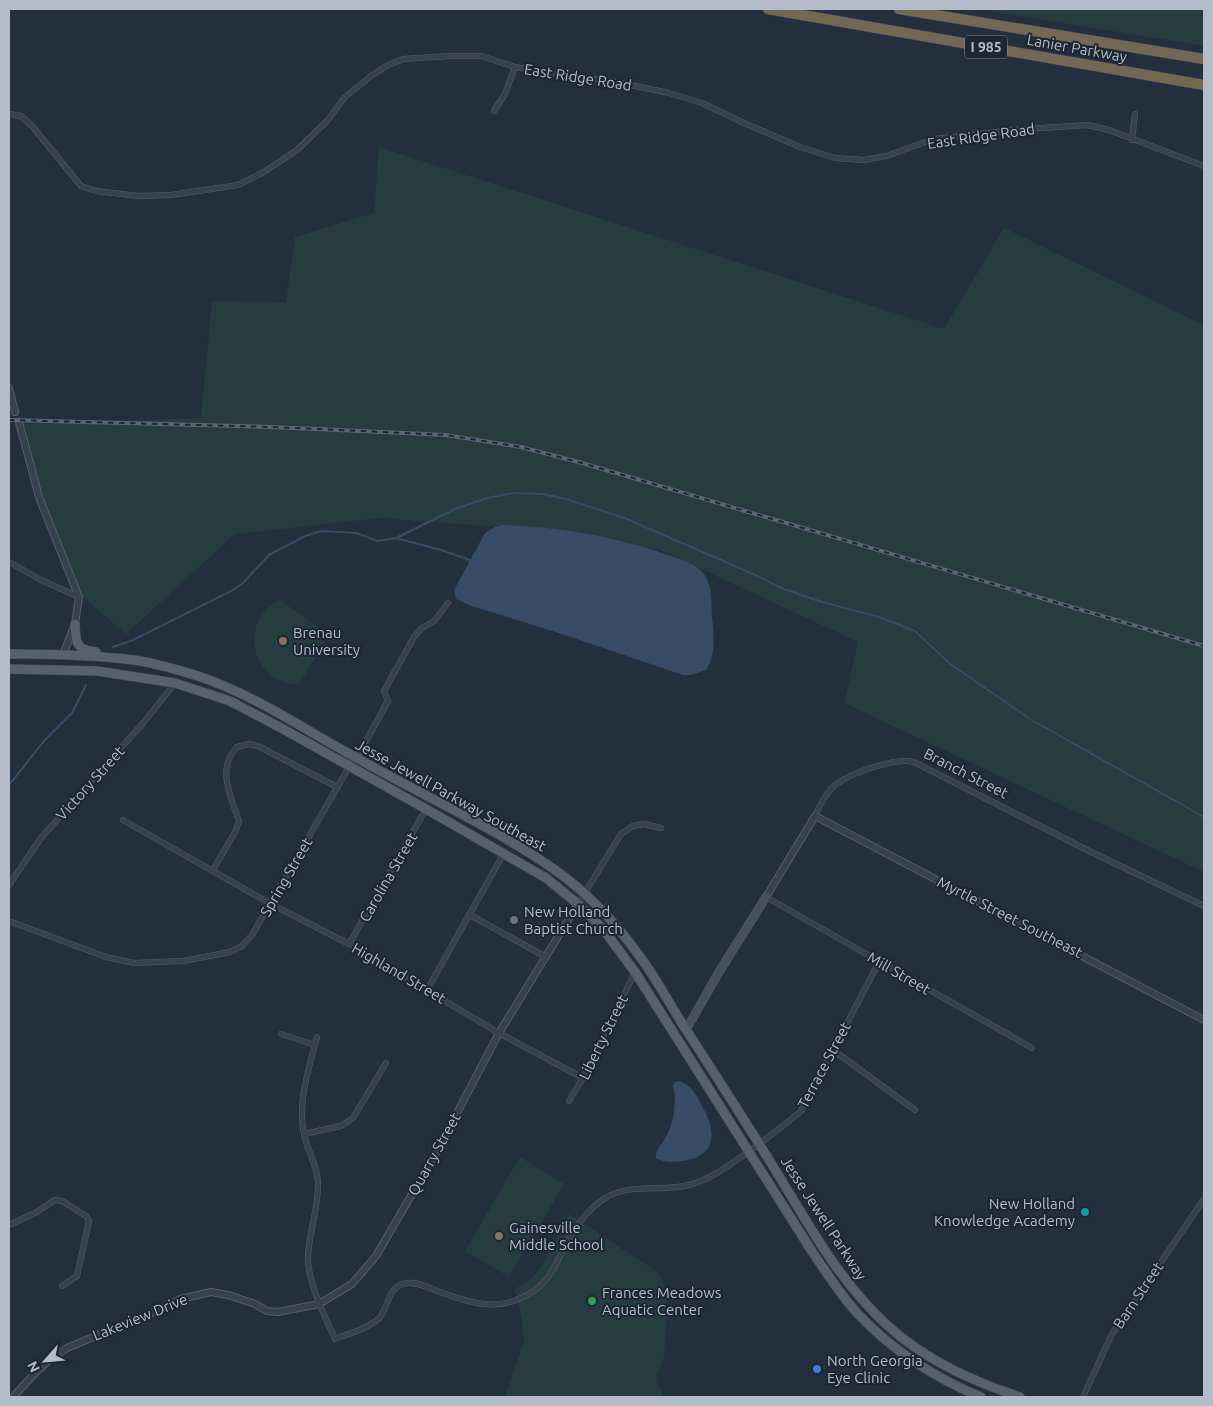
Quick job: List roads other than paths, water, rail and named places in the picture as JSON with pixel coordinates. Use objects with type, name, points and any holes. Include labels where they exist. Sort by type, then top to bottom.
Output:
[{"type":"highway","name":"Lanier Parkway","points":[[768,9],[1204,85]]},
{"type":"highway","name":"Lanier Parkway","points":[[899,9],[1204,59]]},
{"type":"main road","points":[[75,624],[76,640],[83,650],[108,654],[117,659]]},
{"type":"main road","name":"Jesse Jewell Parkway Southeast","points":[[9,654],[63,655],[137,660],[200,677],[231,689],[288,717],[355,758],[503,837],[550,866],[607,916],[641,958],[759,1143]]},
{"type":"main road","name":"Jesse Jewell Parkway Southeast","points":[[9,669],[97,671],[176,683],[230,701],[426,809],[546,878],[578,904],[602,929],[635,972],[749,1151]]},
{"type":"main road","name":"Branch Street","points":[[686,1030],[719,972],[766,897]]},
{"type":"main road","name":"Jesse Jewell Parkway","points":[[759,1143],[842,1276],[888,1326],[943,1366],[979,1383],[1020,1397]]},
{"type":"main road","name":"Jesse Jewell Parkway","points":[[749,1151],[837,1288],[858,1314],[906,1357],[939,1377],[981,1397]]},
{"type":"street","name":"East Ridge Road","points":[[9,114],[21,116],[33,127],[81,186],[96,191],[130,195],[171,196],[238,185],[264,172],[300,147],[326,121],[345,98],[371,76],[388,65],[403,59],[482,56],[515,67],[611,81],[669,93],[702,103],[800,147],[835,158],[864,160],[886,156],[934,139],[1087,124],[1109,130],[1204,166]]},
{"type":"street","points":[[494,112],[505,94],[515,67]]},
{"type":"street","points":[[1132,140],[1135,114]]},
{"type":"street","points":[[9,388],[15,412]]},
{"type":"street","points":[[19,422],[39,497],[79,597],[75,624],[63,655]]},
{"type":"street","points":[[9,562],[41,580],[79,597]]},
{"type":"street","name":"Spring Street","points":[[9,921],[106,957],[134,963],[183,961],[230,952],[242,946],[252,935],[271,904],[337,787],[360,752],[388,701],[384,690],[414,637],[422,628],[434,621],[448,603]]},
{"type":"street","name":"Victory Street","points":[[9,885],[41,838],[176,683]]},
{"type":"street","points":[[213,870],[235,832],[239,820],[226,786],[229,758],[237,747],[249,744],[258,746],[337,787]]},
{"type":"street","name":"Branch Street","points":[[766,897],[832,787],[855,774],[889,762],[906,760],[914,762],[1089,851],[1204,906]]},
{"type":"street","name":"Carolina Street","points":[[349,944],[426,809]]},
{"type":"street","name":"Myrtle Street Southeast","points":[[815,816],[1204,1020]]},
{"type":"street","name":"Highland Street","points":[[123,820],[271,904],[349,944],[499,1033],[583,1078]]},
{"type":"street","points":[[578,904],[621,834],[633,826],[644,824],[660,828]]},
{"type":"street","points":[[428,990],[504,853]]},
{"type":"street","name":"Mill Street","points":[[766,897],[1032,1048]]},
{"type":"street","name":"Quarry Street","points":[[228,1295],[267,1310],[278,1312],[319,1304],[352,1284],[376,1256],[437,1151],[499,1033],[578,904]]},
{"type":"street","points":[[470,915],[546,957]]},
{"type":"street","name":"Terrace Street","points":[[319,1304],[334,1339],[366,1328],[378,1320],[389,1295],[396,1288],[407,1283],[418,1284],[469,1302],[488,1306],[508,1303],[521,1298],[546,1280],[558,1262],[572,1232],[585,1215],[607,1197],[634,1189],[689,1185],[713,1175],[785,1126],[801,1111],[879,962]]},
{"type":"street","name":"Liberty Street","points":[[569,1101],[583,1078],[635,972]]},
{"type":"street","points":[[281,1034],[315,1045]]},
{"type":"street","points":[[317,1037],[302,1109],[304,1134],[317,1178],[317,1207],[308,1258],[319,1304]]},
{"type":"street","points":[[833,1050],[915,1110]]},
{"type":"street","points":[[304,1134],[341,1126],[353,1118],[386,1064]]},
{"type":"street","name":"Barn Street","points":[[1083,1397],[1112,1334],[1204,1199]]},
{"type":"street","points":[[9,1225],[35,1213],[55,1200],[62,1200],[86,1216],[89,1222],[76,1276],[62,1286]]},
{"type":"street","name":"Lakeview Drive","points":[[13,1397],[36,1371],[52,1358],[80,1342],[159,1310],[180,1298],[211,1292],[228,1295]]},
{"type":"water","points":[[503,525],[566,530],[607,538],[648,548],[693,564],[701,570],[707,579],[711,595],[714,645],[706,670],[691,675],[683,675],[469,605],[456,599],[454,590],[485,533]]},
{"type":"water","points":[[679,1081],[696,1094],[710,1125],[711,1141],[708,1148],[702,1154],[694,1158],[673,1162],[659,1160],[656,1158],[656,1154],[666,1137],[673,1119],[675,1105],[673,1085]]},
{"type":"waterway","points":[[113,647],[133,640],[231,591],[242,584],[269,555],[305,536],[321,531],[356,533],[378,541],[396,538],[455,509],[487,498],[513,493],[543,494],[566,499],[627,519],[781,588],[822,602],[879,617],[915,631],[949,663],[1030,719],[1204,817]]},
{"type":"waterway","points":[[396,538],[470,560]]},
{"type":"waterway","points":[[9,785],[44,741],[72,713],[86,685]]},
{"type":"railway","points":[[9,420],[272,427],[446,435],[521,447],[582,463],[1204,646]]},
{"type":"place","name":"Brenau University","points":[[283,641]]},
{"type":"place","name":"New Holland Baptist Church","points":[[514,920]]},
{"type":"place","name":"New Holland Knowledge Academy","points":[[1085,1212]]},
{"type":"place","name":"Gainesville Middle School","points":[[499,1236]]},
{"type":"place","name":"Frances Meadows Aquatic Center","points":[[592,1301]]},
{"type":"place","name":"North Georgia Eye Clinic","points":[[817,1369]]}]
